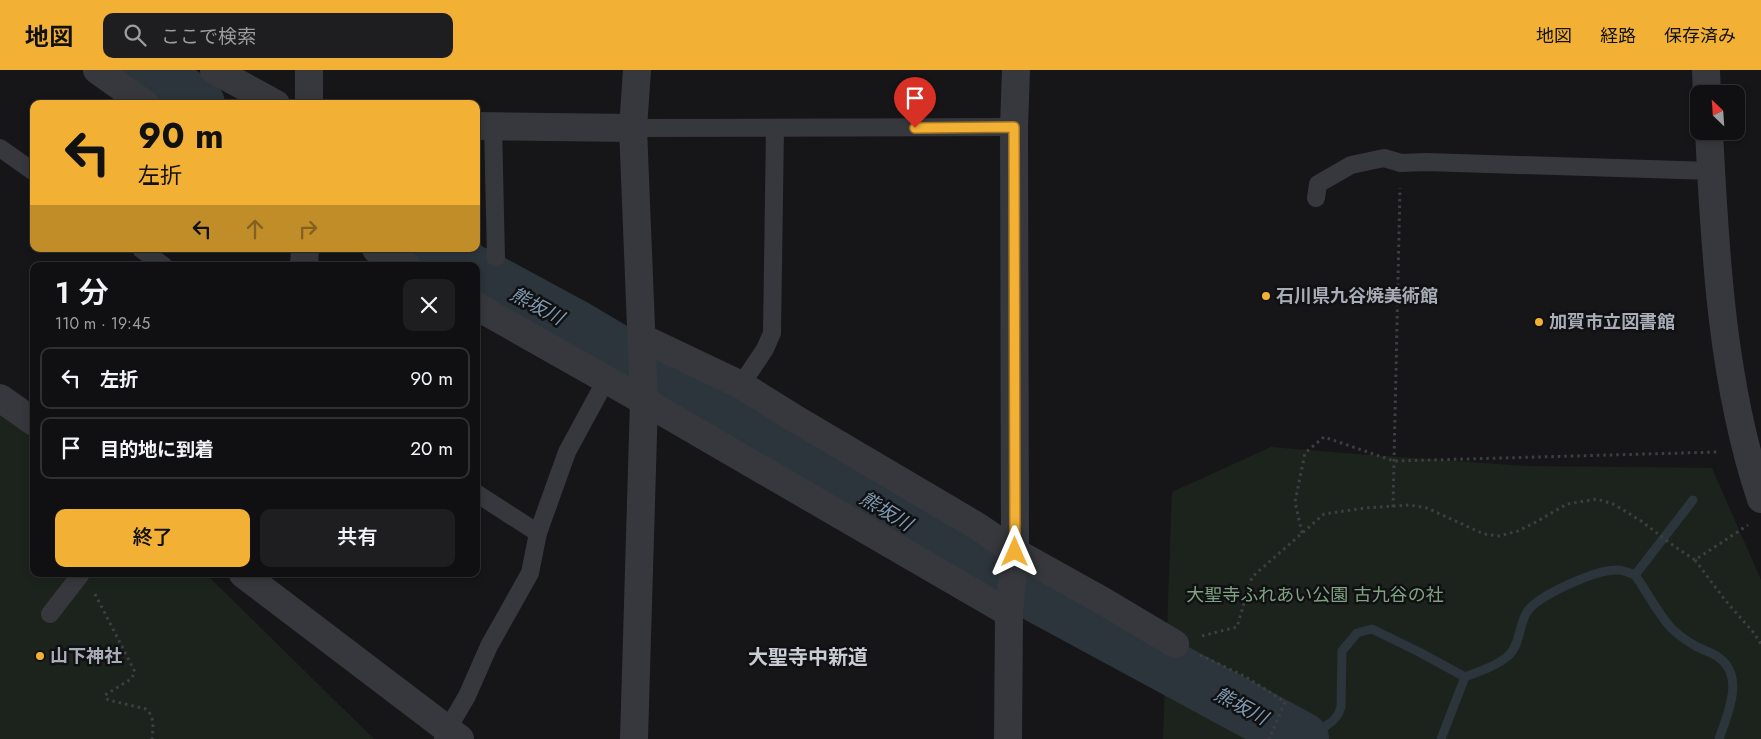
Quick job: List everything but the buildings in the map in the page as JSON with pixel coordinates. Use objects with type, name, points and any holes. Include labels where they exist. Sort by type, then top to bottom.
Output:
[{"type":"street","points":[[97,70],[139,100]]},
{"type":"street","points":[[214,70],[269,100]]},
{"type":"street","points":[[309,70],[309,100]]},
{"type":"street","points":[[634,739],[643,393],[633,128],[637,70]]},
{"type":"street","points":[[1008,739],[1010,607],[1015,552],[1014,127],[1016,70]]},
{"type":"street","points":[[1706,70],[1707,85]]},
{"type":"street","points":[[484,126],[633,128]]},
{"type":"street","points":[[1709,140],[1724,334],[1757,510]]},
{"type":"street","points":[[381,252],[400,262]]},
{"type":"street","points":[[480,308],[606,380],[643,393],[1010,607]]},
{"type":"street","points":[[642,338],[741,385],[977,526],[1015,552],[1175,644]]},
{"type":"street","points":[[0,398],[30,419]]},
{"type":"street","points":[[246,577],[450,736]]},
{"type":"lane","points":[[484,126],[496,258]]},
{"type":"lane","points":[[633,128],[1014,127]]},
{"type":"lane","points":[[741,385],[765,349],[772,334],[776,128]]},
{"type":"lane","points":[[0,148],[30,169]]},
{"type":"lane","points":[[1316,198],[1318,184],[1351,165],[1384,158],[1401,163],[1426,162],[1711,171]]},
{"type":"lane","points":[[145,252],[159,262]]},
{"type":"lane","points":[[450,736],[489,646],[530,573],[538,533],[567,452],[606,380]]},
{"type":"lane","points":[[480,496],[538,533]]},
{"type":"lane","points":[[50,614],[79,577]]},
{"type":"path","points":[[1392,507],[1401,163]]},
{"type":"path","points":[[1302,533],[1295,502],[1305,453],[1324,437],[1394,461],[1747,451]]},
{"type":"path","points":[[1175,644],[1237,627],[1252,577],[1324,514],[1365,508],[1410,505],[1428,508],[1484,534],[1500,536],[1518,531],[1567,504],[1597,500],[1613,504],[1625,511],[1695,560],[1749,626],[1761,644]]},
{"type":"path","points":[[1695,560],[1757,510]]},
{"type":"path","points":[[93,590],[135,672],[132,679],[105,695],[108,700],[146,709],[153,720],[152,739]]},
{"type":"path","points":[[1175,644],[1246,676],[1285,702],[1269,739]]},
{"type":"green space","points":[[0,411],[30,433],[30,577],[209,577],[374,739],[0,739]]},
{"type":"green space","name":"大聖寺ふれあい公園 古九谷の社","points":[[1271,447],[1527,466],[1712,468],[1761,580],[1761,739],[1163,739],[1172,492]]},
{"type":"waterway","name":"熊坂川","points":[[147,70],[192,100]]},
{"type":"waterway","name":"熊坂川","points":[[438,252],[456,262]]},
{"type":"waterway","name":"熊坂川","points":[[480,275],[576,327],[945,546],[1302,739]]},
{"type":"waterway","points":[[1693,500],[1635,575],[1672,629],[1691,644],[1716,656],[1726,665],[1731,674],[1733,685],[1730,708],[1719,739]]},
{"type":"waterway","points":[[1297,736],[1324,727],[1338,714],[1341,707],[1342,651],[1357,633],[1372,629],[1465,677],[1494,665],[1513,651],[1524,617],[1533,605],[1543,598],[1595,574],[1621,570],[1635,575]]},
{"type":"waterway","points":[[1441,739],[1465,677]]},
{"type":"place","name":"石川県九谷焼美術館","points":[[1266,296]]},
{"type":"place","name":"加賀市立図書館","points":[[1539,322]]},
{"type":"place","name":"山下神社","points":[[40,656]]},
{"type":"district","name":"大聖寺中新道","points":[[808,657]]},
{"type":"route","points":[[915,128],[1014,127],[1015,552]]}]
